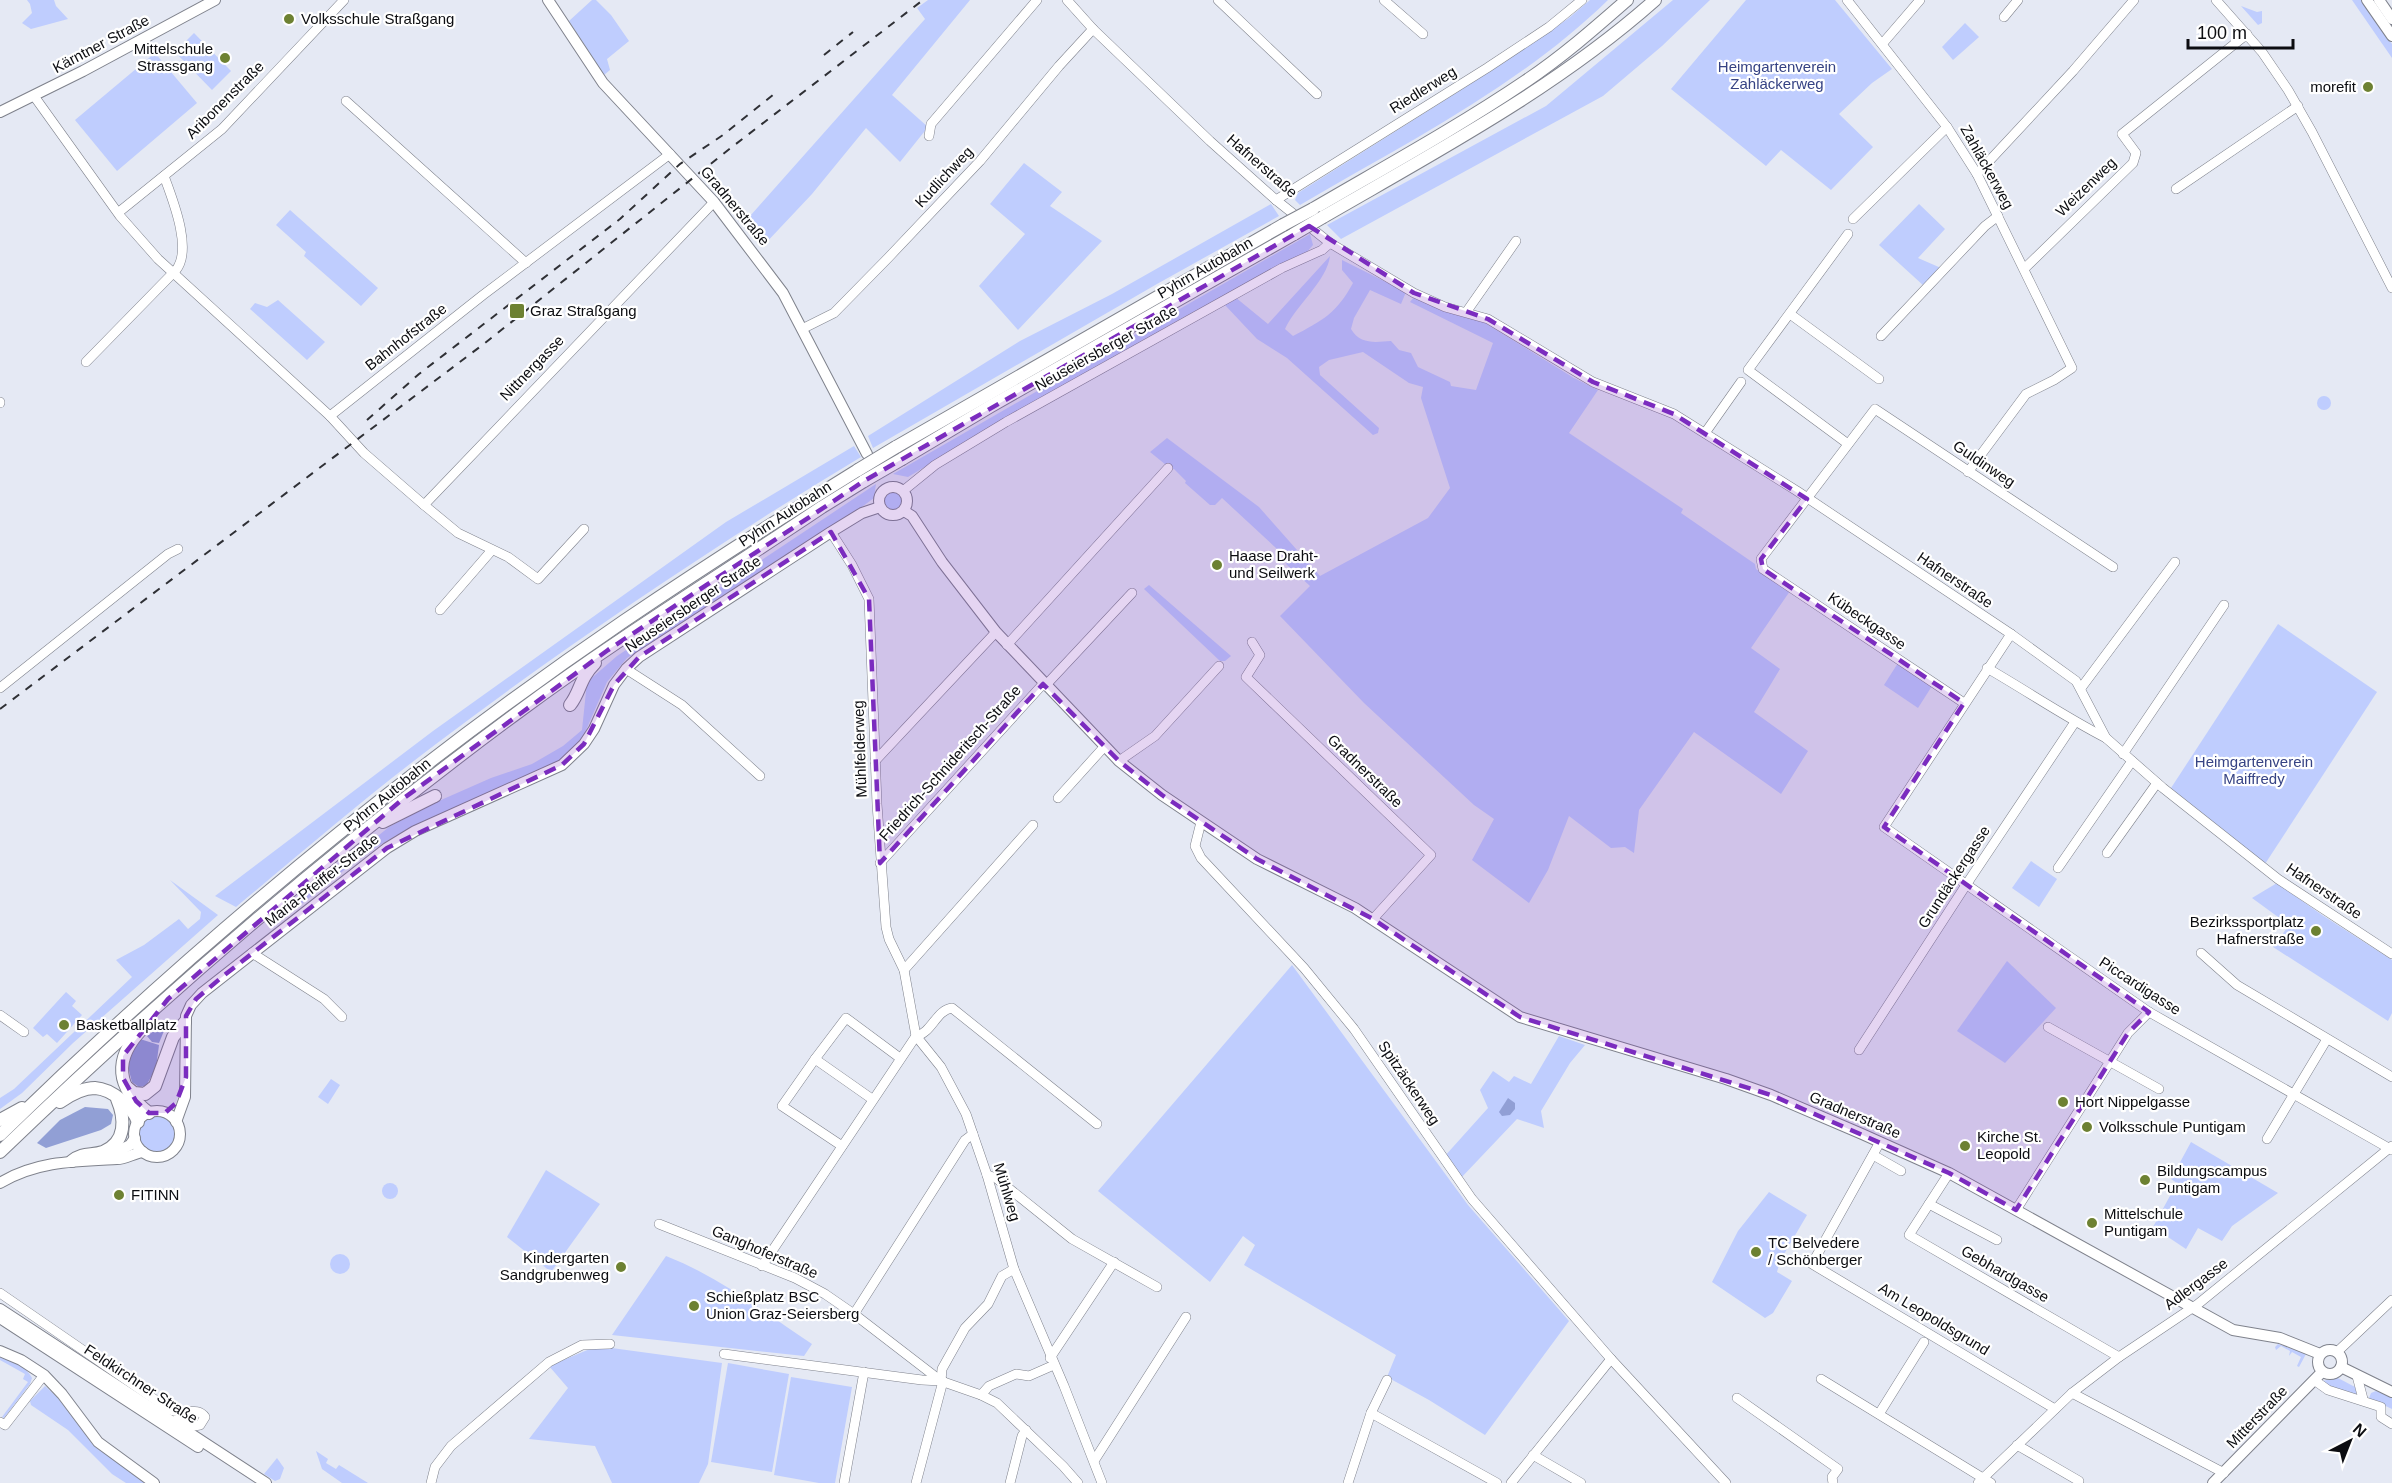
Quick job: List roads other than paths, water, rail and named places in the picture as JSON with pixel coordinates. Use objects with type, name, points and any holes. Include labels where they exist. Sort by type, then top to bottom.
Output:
[{"type":"highway","name":"Pyhrn Autobahn","points":[[0,1152],[119,1040],[203,966],[404,798],[522,709],[822,507],[896,447],[1443,134],[1527,80],[1627,0]]},
{"type":"highway","points":[[1545,84],[1643,0]]},
{"type":"highway","name":"Pyhrn Autobahn","points":[[0,1135],[231,922],[394,789],[622,622],[739,545],[861,476],[902,459],[1294,234],[1545,84],[1583,60],[1655,0]]},
{"type":"highway","points":[[570,705],[576,698],[578,685],[587,670],[608,650]]},
{"type":"highway","points":[[366,830],[435,796]]},
{"type":"highway","points":[[149,1113],[136,1101],[127,1087],[122,1071],[123,1056],[134,1037],[168,999]]},
{"type":"highway","points":[[127,1087],[134,1093],[145,1094],[155,1086],[173,1037],[186,1022]]},
{"type":"highway","points":[[38,1115],[76,1092],[95,1088],[110,1093],[131,1109],[138,1122]]},
{"type":"highway","points":[[72,1161],[79,1155],[101,1153],[115,1144],[124,1120],[116,1098]]},
{"type":"highway","points":[[0,1120],[36,1100]]},
{"type":"main road","name":"Kärntner Straße","points":[[0,112],[215,0]]},
{"type":"main road","name":"Gradnerstraße","points":[[548,0],[603,83],[714,202],[783,293],[867,454]]},
{"type":"main road","points":[[2367,0],[2392,36]]},
{"type":"main road","points":[[2379,0],[2392,19]]},
{"type":"main road","points":[[884,485],[897,487],[903,491],[908,500],[904,511],[891,516],[880,507],[880,495],[884,485]]},
{"type":"main road","name":"Neuseiersberger Straße","points":[[562,765],[574,756],[589,736],[614,685],[626,669],[687,623],[862,513],[880,507]]},
{"type":"main road","name":"Gradnerstraße","points":[[904,511],[912,516],[942,562],[1007,645],[1119,761],[1152,788],[1257,859],[1373,919],[1520,1017],[1726,1079],[1771,1095],[1948,1173],[2233,1330],[2280,1338],[2320,1354]]},
{"type":"main road","name":"Maria-Pfeiffer-Straße","points":[[176,1122],[185,1097],[186,1022],[188,1010],[196,999],[364,864],[393,845],[415,831],[562,765]]},
{"type":"main road","points":[[105,1158],[130,1145],[135,1138],[138,1122],[149,1113],[165,1113],[173,1107],[184,1088]]},
{"type":"main road","points":[[0,1183],[34,1167],[105,1158],[122,1159],[143,1152],[159,1157],[174,1150],[180,1137],[176,1122],[165,1113]]},
{"type":"main road","points":[[135,1138],[143,1152]]},
{"type":"main road","name":"Feldkirchner Straße","points":[[0,1309],[266,1483]]},
{"type":"main road","name":"Feldkirchner Straße","points":[[0,1318],[254,1483]]},
{"type":"main road","points":[[2328,1350],[2337,1353],[2342,1360],[2341,1367],[2333,1374],[2318,1376],[2317,1363],[2320,1354],[2328,1350]]},
{"type":"main road","points":[[0,1351],[21,1360],[44,1375],[62,1394],[98,1442],[154,1483]]},
{"type":"main road","points":[[2341,1367],[2392,1392]]},
{"type":"main road","name":"Mitterstraße","points":[[2213,1483],[2318,1376]]},
{"type":"street","name":"Aribonenstraße","points":[[119,212],[222,129],[344,0]]},
{"type":"street","points":[[928,136],[931,124],[1037,0]]},
{"type":"street","points":[[1218,0],[1317,94]]},
{"type":"street","points":[[1384,0],[1424,34]]},
{"type":"street","name":"Riedlerweg","points":[[1276,200],[1487,68],[1549,27],[1582,0]]},
{"type":"street","name":"Zahläckerweg","points":[[1847,0],[1947,127],[1977,174],[2072,368],[2026,394],[1968,472]]},
{"type":"street","points":[[1883,43],[1920,0]]},
{"type":"street","points":[[2004,17],[2018,0]]},
{"type":"street","points":[[1977,174],[2073,71],[2134,0]]},
{"type":"street","points":[[2216,0],[2277,71],[2298,106],[2392,288]]},
{"type":"street","name":"Hafnerstraße","points":[[1070,1],[1093,29],[1210,141],[1276,200],[1330,243],[1414,293],[1445,307],[1467,311],[1488,319],[1593,382],[1664,410],[1705,433],[2011,634],[2076,681],[2106,738],[2157,783],[2278,879],[2392,954]]},
{"type":"street","name":"Kudlichweg","points":[[802,328],[834,313],[888,258],[980,161],[1093,29]]},
{"type":"street","name":"Weizenweg","points":[[2025,268],[2133,163],[2136,153],[2122,134],[2247,34]]},
{"type":"street","points":[[34,96],[37,104],[120,216],[158,259],[330,416],[364,453],[458,533],[508,558],[538,579],[584,529]]},
{"type":"street","points":[[346,101],[526,263]]},
{"type":"street","points":[[2176,189],[2298,106]]},
{"type":"street","points":[[1853,219],[1947,127]]},
{"type":"street","name":"Bahnhofstraße","points":[[330,416],[670,154]]},
{"type":"street","points":[[86,362],[179,266],[183,252],[176,209],[164,176]]},
{"type":"street","name":"Nittnergasse","points":[[424,505],[714,202]]},
{"type":"street","points":[[1881,336],[1985,226],[1998,216]]},
{"type":"street","points":[[1848,234],[1748,370],[1848,444]]},
{"type":"street","points":[[1467,311],[1516,242]]},
{"type":"street","name":"Neuseiersberger Straße","points":[[903,491],[935,465],[1006,422],[1282,268],[1322,250],[1330,243]]},
{"type":"street","points":[[1790,314],[1879,379]]},
{"type":"street","points":[[1705,433],[1741,382]]},
{"type":"street","name":"Guldinweg","points":[[1761,559],[1875,409],[2113,567]]},
{"type":"street","points":[[1007,645],[1168,468]]},
{"type":"street","name":"Mühlfelderweg","points":[[831,532],[852,565],[869,599],[880,863],[886,927],[889,939],[904,970],[916,1036]]},
{"type":"street","points":[[0,688],[168,554],[178,549]]},
{"type":"street","points":[[440,610],[492,550]]},
{"type":"street","name":"Kübeckgasse","points":[[1761,559],[1763,569],[1964,703]]},
{"type":"street","points":[[2081,688],[2175,562]]},
{"type":"street","name":"Friedrich-Schnideritsch-Straße","points":[[880,863],[1132,593]]},
{"type":"street","points":[[2123,754],[2224,604]]},
{"type":"street","points":[[875,761],[996,632]]},
{"type":"street","points":[[1964,703],[2011,634]]},
{"type":"street","name":"Gradnerstraße","points":[[1252,642],[1260,655],[1246,677],[1431,855],[1373,919]]},
{"type":"street","points":[[1119,761],[1155,736],[1219,666]]},
{"type":"street","points":[[1987,668],[2075,722],[2106,738]]},
{"type":"street","points":[[626,669],[682,705],[760,776]]},
{"type":"street","name":"Piccardigasse","points":[[1964,703],[1884,827],[2149,1012],[2391,1148]]},
{"type":"street","name":"Grundäckergasse","points":[[1859,1050],[2075,722]]},
{"type":"street","points":[[1058,798],[1104,747]]},
{"type":"street","points":[[2058,868],[2132,761]]},
{"type":"street","points":[[2108,853],[2157,783]]},
{"type":"street","name":"Spitzäckerweg","points":[[1201,822],[1195,846],[1201,858],[1304,968],[1354,1029],[1472,1199],[1611,1359],[1725,1483]]},
{"type":"street","points":[[904,970],[1033,825]]},
{"type":"street","points":[[252,953],[324,999],[342,1017]]},
{"type":"street","points":[[2201,953],[2237,985],[2392,1077]]},
{"type":"street","points":[[762,1266],[900,1058],[916,1036],[923,1035],[946,1009],[952,1008],[1097,1124]]},
{"type":"street","points":[[2016,1210],[2128,1033],[2149,1012]]},
{"type":"street","points":[[0,1016],[24,1032]]},
{"type":"street","points":[[843,1146],[782,1106],[846,1018],[900,1058]]},
{"type":"street","points":[[2048,1027],[2159,1089]]},
{"type":"street","name":"Mühlweg","points":[[916,1036],[947,1076],[973,1134],[1014,1269],[1102,1483]]},
{"type":"street","points":[[2266,1139],[2327,1039]]},
{"type":"street","points":[[815,1059],[872,1100]]},
{"type":"street","points":[[854,1314],[965,1140],[973,1134]]},
{"type":"street","name":"Am Leopoldsgrund","points":[[1880,1142],[1812,1264],[2055,1409]]},
{"type":"street","name":"Adlergasse","points":[[1983,1481],[2072,1393],[2119,1357],[2193,1308],[2391,1148]]},
{"type":"street","points":[[1873,1155],[1900,1171]]},
{"type":"street","name":"Gebhardgasse","points":[[1948,1173],[1909,1235],[2119,1357]]},
{"type":"street","points":[[987,1175],[996,1178],[1072,1239],[1157,1287]]},
{"type":"street","name":"Gebhardgasse","points":[[1929,1204],[1997,1240]]},
{"type":"street","name":"Ganghoferstraße","points":[[659,1224],[802,1282],[854,1314],[942,1381],[997,1403],[1078,1483]]},
{"type":"street","points":[[981,1395],[989,1386],[1016,1374],[1029,1376],[1052,1361],[1114,1262]]},
{"type":"street","points":[[916,1483],[942,1381],[942,1369],[965,1328],[988,1304],[1002,1276],[1014,1269]]},
{"type":"street","points":[[0,1293],[170,1410],[178,1413],[197,1411],[202,1412],[205,1417],[201,1425],[194,1426],[155,1411]]},
{"type":"street","points":[[2337,1353],[2392,1300]]},
{"type":"street","points":[[1094,1461],[1186,1317]]},
{"type":"street","points":[[1879,1414],[1924,1342]]},
{"type":"street","points":[[431,1483],[435,1467],[451,1446],[538,1370],[582,1345],[610,1344]]},
{"type":"street","points":[[724,1354],[942,1381]]},
{"type":"street","points":[[1511,1483],[1611,1359]]},
{"type":"street","points":[[844,1483],[864,1372]]},
{"type":"street","points":[[0,1422],[5,1425],[44,1375]]},
{"type":"street","points":[[2318,1376],[2328,1389],[2381,1407],[2381,1417],[2392,1424]]},
{"type":"street","points":[[2357,1376],[2363,1399]]},
{"type":"street","points":[[1821,1379],[1983,1481]]},
{"type":"street","points":[[1348,1483],[1371,1413],[1387,1380]]},
{"type":"street","points":[[2072,1393],[2224,1473]]},
{"type":"street","points":[[1737,1398],[1838,1469],[1832,1477],[1833,1483]]},
{"type":"street","points":[[1371,1413],[1497,1483]]},
{"type":"street","points":[[1010,1483],[1022,1437],[1026,1430]]},
{"type":"street","points":[[2017,1445],[2079,1481]]},
{"type":"street","points":[[1533,1455],[1581,1483]]},
{"type":"railway","points":[[0,709],[485,343],[732,147],[923,0]]},
{"type":"railway","points":[[824,55],[853,32]]},
{"type":"railway","points":[[367,420],[419,374],[620,219],[680,164],[723,135],[773,95]]},
{"type":"place","name":"Volksschule Straßgang","points":[[289,19]]},
{"type":"place","name":"Mittelschule Strassgang","points":[[225,58]]},
{"type":"place","name":"morefit","points":[[2368,87]]},
{"type":"place","name":"Graz Straßgang","points":[[517,311]]},
{"type":"place","name":"Haase Draht- und Seilwerk","points":[[1217,565]]},
{"type":"place","name":"Bezirkssportplatz Hafnerstraße","points":[[2316,931]]},
{"type":"place","name":"Basketballplatz","points":[[64,1025]]},
{"type":"place","name":"Hort Nippelgasse","points":[[2063,1102]]},
{"type":"place","name":"Volksschule Puntigam","points":[[2087,1127]]},
{"type":"place","name":"Kirche St. Leopold","points":[[1965,1146]]},
{"type":"place","name":"Bildungscampus Puntigam","points":[[2145,1180]]},
{"type":"place","name":"FITINN","points":[[119,1195]]},
{"type":"place","name":"Mittelschule Puntigam","points":[[2092,1223]]},
{"type":"place","name":"TC Belvedere / Schönberger","points":[[1756,1252]]},
{"type":"place","name":"Kindergarten Sandgrubenweg","points":[[621,1267]]},
{"type":"place","name":"Schießplatz BSC Union Graz-Seiersberg","points":[[694,1306]]},
{"type":"park label","name":"Heimgartenverein Zahläckerweg","points":[[1777,76]]},
{"type":"park label","name":"Heimgartenverein Maiffredy","points":[[2254,770]]}]
